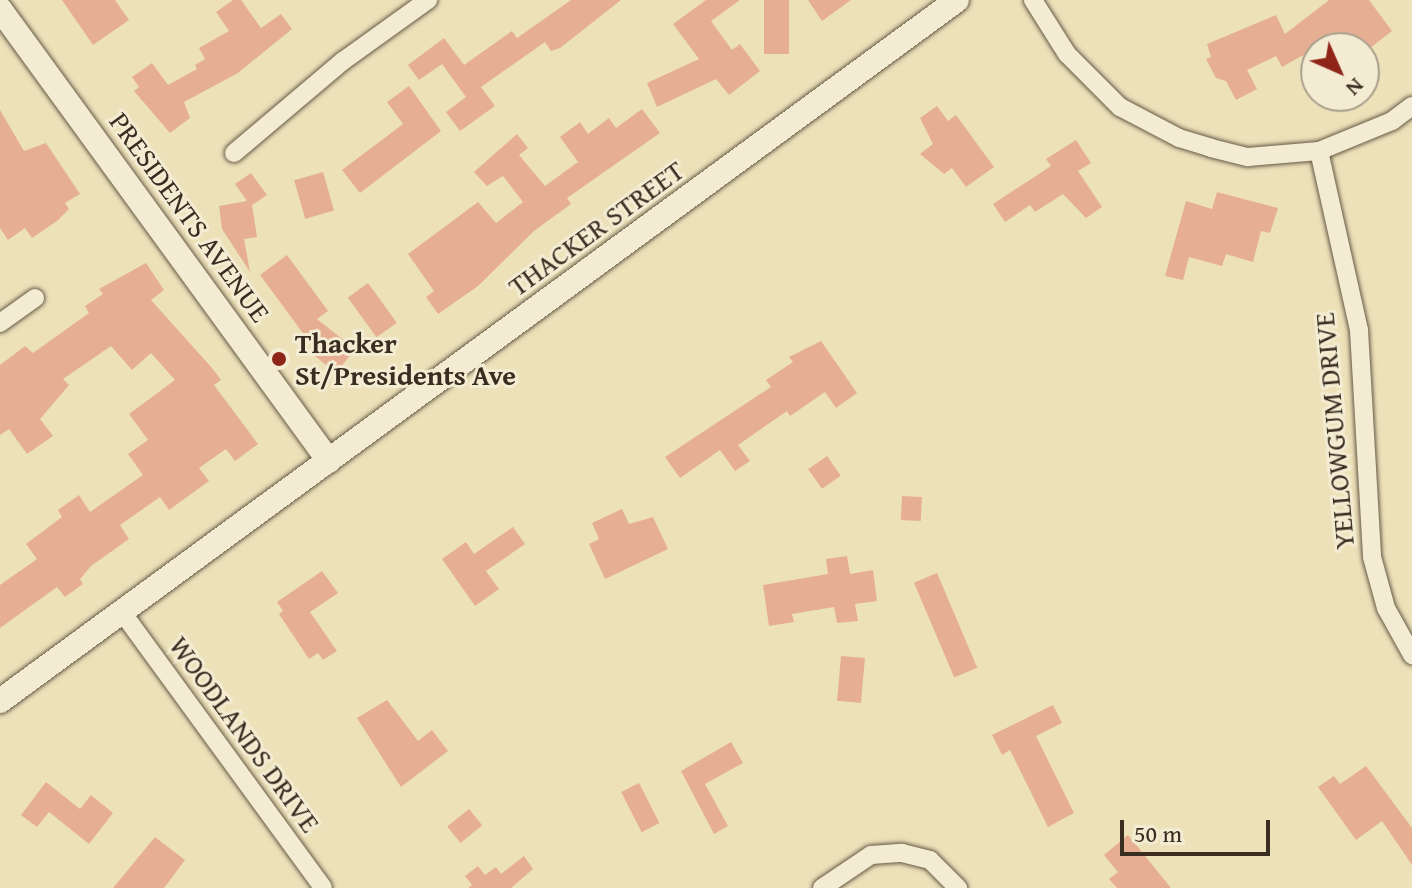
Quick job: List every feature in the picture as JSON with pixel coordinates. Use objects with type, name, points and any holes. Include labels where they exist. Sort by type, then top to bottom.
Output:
[{"type":"street","points":[[234,153],[343,61],[428,0]]},
{"type":"street","name":"THACKER STREET","points":[[0,701],[957,0]]},
{"type":"street","points":[[1033,0],[1067,54],[1120,107],[1146,124],[1248,157],[1319,151],[1392,121],[1412,106]]},
{"type":"street","name":"PRESIDENTS AVENUE","points":[[0,9],[329,461]]},
{"type":"street","name":"YELLOWGUM DRIVE","points":[[1319,151],[1359,330],[1372,557],[1386,608],[1412,655]]},
{"type":"street","points":[[0,323],[35,298]]},
{"type":"street","name":"WOODLANDS DRIVE","points":[[122,612],[323,888]]},
{"type":"street","points":[[822,888],[871,855],[902,853],[930,860],[958,888]]},
{"type":"building","points":[[62,0],[115,0],[129,20],[93,45]]},
{"type":"building","points":[[233,0],[241,0],[261,28],[281,14],[292,29],[238,73],[184,102],[190,118],[170,133],[134,91],[139,87],[132,77],[152,63],[168,85],[197,69],[195,65],[205,59],[199,48],[229,31],[216,12]]},
{"type":"building","points":[[571,0],[621,0],[560,48],[551,51],[545,42],[481,87],[495,106],[460,131],[446,112],[466,97],[442,64],[419,80],[408,65],[444,38],[464,65],[512,31],[517,38]]},
{"type":"building","points":[[706,0],[740,0],[711,21],[732,50],[740,44],[760,71],[729,95],[716,79],[657,107],[647,83],[699,59],[673,24]]},
{"type":"building","points":[[764,0],[789,0],[789,54],[764,54]]},
{"type":"building","points":[[808,0],[851,0],[822,21]]},
{"type":"building","points":[[1329,0],[1369,0],[1392,31],[1380,40],[1380,32],[1300,32],[1300,57],[1282,67],[1276,56],[1247,70],[1257,89],[1236,100],[1226,81],[1216,78],[1206,59],[1211,57],[1207,44],[1276,15],[1285,34]]},
{"type":"building","points":[[409,86],[441,131],[360,193],[342,170],[403,124],[387,102]]},
{"type":"building","points":[[937,106],[948,121],[956,115],[994,167],[966,187],[952,168],[944,174],[920,154],[933,144],[920,118]]},
{"type":"building","points":[[642,109],[660,133],[567,198],[571,204],[534,231],[478,286],[438,314],[426,297],[434,291],[408,254],[478,202],[496,223],[523,202],[503,176],[487,186],[474,172],[517,134],[528,148],[519,155],[545,186],[578,162],[560,137],[580,122],[588,134],[609,118],[616,128]]},
{"type":"building","points":[[0,110],[24,151],[46,143],[80,194],[65,203],[69,209],[57,221],[32,238],[25,228],[8,240],[0,228]]},
{"type":"building","points":[[1076,140],[1091,163],[1078,171],[1102,207],[1086,218],[1063,194],[1035,212],[1030,205],[1005,222],[993,204],[1051,166],[1046,159]]},
{"type":"building","points":[[323,172],[334,210],[305,219],[294,180]]},
{"type":"building","points":[[251,173],[267,195],[252,205],[257,237],[244,239],[250,272],[222,229],[219,206],[247,201],[235,184]]},
{"type":"building","points":[[1217,192],[1278,208],[1270,233],[1261,231],[1253,262],[1226,254],[1222,266],[1189,257],[1183,280],[1165,276],[1186,201],[1212,209]]},
{"type":"building","points":[[287,255],[328,311],[317,319],[355,349],[336,373],[310,352],[314,348],[260,275]]},
{"type":"building","points":[[146,263],[164,290],[151,300],[221,380],[214,385],[258,444],[235,461],[226,449],[199,468],[209,481],[169,510],[160,497],[120,525],[129,539],[91,566],[80,579],[83,584],[65,597],[57,587],[0,628],[0,585],[37,559],[26,544],[62,517],[58,510],[79,495],[90,512],[143,475],[128,454],[148,440],[129,414],[175,380],[151,353],[132,370],[111,346],[63,379],[69,385],[40,419],[53,436],[27,454],[9,429],[0,435],[0,365],[25,346],[33,353],[89,313],[85,306],[103,294],[99,289]]},
{"type":"building","points":[[368,283],[397,323],[377,337],[348,298]]},
{"type":"building","points":[[821,341],[857,393],[836,408],[825,392],[790,416],[787,411],[738,445],[750,461],[735,471],[720,450],[680,478],[665,457],[771,387],[766,380],[793,362],[789,357]]},
{"type":"building","points":[[827,456],[841,476],[822,489],[808,469]]},
{"type":"building","points":[[902,496],[922,497],[921,521],[901,520]]},
{"type":"building","points":[[622,509],[629,524],[653,517],[668,549],[605,579],[589,544],[599,539],[592,523]]},
{"type":"building","points":[[513,527],[525,544],[486,571],[499,589],[475,606],[442,559],[466,542],[474,554]]},
{"type":"building","points":[[847,556],[850,574],[873,570],[877,601],[855,604],[858,621],[837,623],[834,607],[792,614],[794,622],[769,626],[763,585],[828,574],[826,559]]},
{"type":"building","points":[[322,571],[338,593],[310,612],[337,651],[323,660],[318,653],[309,659],[279,614],[283,611],[277,602]]},
{"type":"building","points":[[937,573],[977,668],[954,678],[914,583]]},
{"type":"building","points":[[841,656],[865,658],[861,703],[837,701]]},
{"type":"building","points":[[387,700],[418,741],[432,730],[448,751],[401,787],[357,718]]},
{"type":"building","points":[[1053,705],[1062,723],[1036,736],[1074,813],[1048,827],[1010,750],[1002,755],[992,735]]},
{"type":"building","points":[[731,742],[743,763],[705,784],[728,826],[714,834],[681,771]]},
{"type":"building","points":[[1366,766],[1412,828],[1412,865],[1382,821],[1356,840],[1318,787],[1334,776],[1340,784]]},
{"type":"building","points":[[46,782],[80,809],[91,795],[113,813],[89,844],[49,812],[37,827],[21,815]]},
{"type":"building","points":[[639,783],[659,823],[642,832],[621,792]]},
{"type":"building","points":[[469,809],[482,825],[460,843],[447,827]]},
{"type":"building","points":[[1128,835],[1171,888],[1117,888],[1109,879],[1118,872],[1104,855]]},
{"type":"building","points":[[155,837],[185,860],[164,888],[113,888]]},
{"type":"building","points":[[524,856],[533,869],[511,888],[468,888],[472,885],[465,876],[478,866],[485,875],[496,867],[501,874]]},
{"type":"place","name":"Thacker St/Presidents Ave","points":[[279,359]]}]
